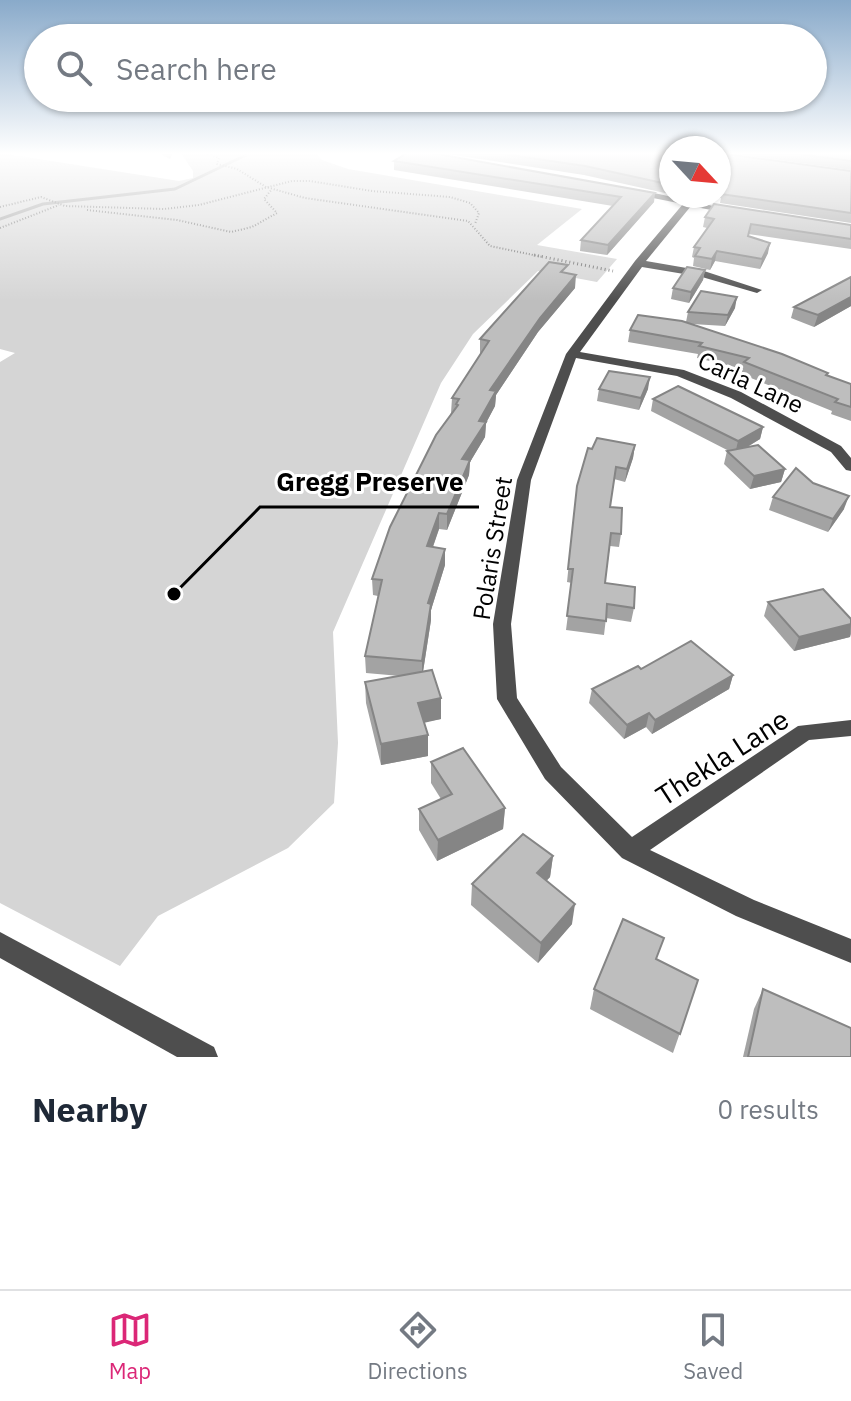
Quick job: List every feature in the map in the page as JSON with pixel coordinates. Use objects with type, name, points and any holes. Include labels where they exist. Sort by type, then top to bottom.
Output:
[{"type":"street","name":"Polaris Street","points":[[685,208],[639,263],[572,354],[524,480],[502,624],[507,699],[553,773],[630,851],[745,908],[851,951]]},
{"type":"street","points":[[712,208],[741,213]]},
{"type":"street","points":[[639,263],[717,277],[757,290]]},
{"type":"street","name":"Carla Lane","points":[[572,354],[680,373],[736,395],[836,449],[851,467]]},
{"type":"street","name":"Thekla Lane","points":[[630,851],[805,732],[851,728]]},
{"type":"street","points":[[0,944],[204,1057]]},
{"type":"path","points":[[53,202],[177,220],[231,232],[252,227],[277,213],[267,202]]},
{"type":"path","points":[[65,206],[164,209],[209,202]]},
{"type":"path","points":[[339,202],[475,224]]},
{"type":"path","points":[[468,202],[477,208],[479,213],[475,224],[483,242],[490,246],[613,271]]},
{"type":"path","points":[[0,228],[56,203]]},
{"type":"shaded area","points":[[0,202],[543,202],[582,209],[537,245],[617,259],[597,282],[538,271],[473,334],[441,383],[333,632],[338,743],[334,803],[288,848],[158,916],[120,966],[0,903],[0,362],[15,353],[0,349]]},
{"type":"building","points":[[616,202],[647,202],[608,245],[581,240]]},
{"type":"building","points":[[778,202],[851,202],[851,213]]},
{"type":"building","points":[[731,207],[851,225],[851,239],[751,224],[748,236],[770,243],[762,259],[717,251],[712,259],[695,256],[700,248],[694,247],[714,219],[705,217],[711,208]]},
{"type":"building","points":[[549,262],[568,265],[561,272],[576,275],[540,318],[490,390],[496,391],[479,421],[486,422],[462,459],[470,460],[447,514],[439,513],[427,546],[445,549],[428,603],[431,604],[422,661],[365,656],[382,580],[372,579],[390,527],[436,435],[458,405],[459,399],[452,398],[489,341],[480,339]]},
{"type":"building","points":[[687,267],[705,270],[691,292],[673,288]]},
{"type":"building","points":[[851,277],[851,297],[818,315],[794,307]]},
{"type":"building","points":[[701,291],[737,297],[728,315],[688,312]]},
{"type":"building","points":[[638,315],[682,321],[782,354],[828,373],[826,375],[851,384],[851,407],[744,362],[749,358],[699,346],[702,343],[630,330]]},
{"type":"building","points":[[609,371],[650,377],[641,398],[599,389]]},
{"type":"building","points":[[678,386],[763,427],[738,441],[653,399]]},
{"type":"building","points":[[597,438],[635,445],[627,469],[616,467],[610,507],[622,508],[621,534],[611,533],[605,583],[635,587],[634,608],[607,604],[606,621],[567,616],[573,569],[568,569],[577,486],[588,448],[592,449]]},
{"type":"building","points":[[758,445],[785,469],[754,476],[727,451]]},
{"type":"building","points":[[796,468],[813,483],[849,496],[833,519],[773,497]]},
{"type":"building","points":[[823,589],[851,619],[851,624],[799,637],[768,602]]},
{"type":"building","points":[[691,641],[733,675],[655,720],[649,713],[627,725],[592,689],[638,666],[641,669]]},
{"type":"building","points":[[432,670],[441,698],[418,703],[428,735],[381,744],[365,682]]},
{"type":"building","points":[[463,748],[505,808],[438,840],[419,809],[452,794],[431,762]]},
{"type":"building","points":[[523,834],[553,856],[537,873],[575,904],[541,943],[472,884]]},
{"type":"building","points":[[623,919],[664,938],[656,959],[698,980],[680,1034],[594,989]]},
{"type":"building","points":[[763,989],[851,1028],[851,1057],[748,1057]]},
{"type":"waterway","points":[[0,219],[43,204],[58,202]]},
{"type":"place","name":"Gregg Preserve","points":[[174,594]]}]
